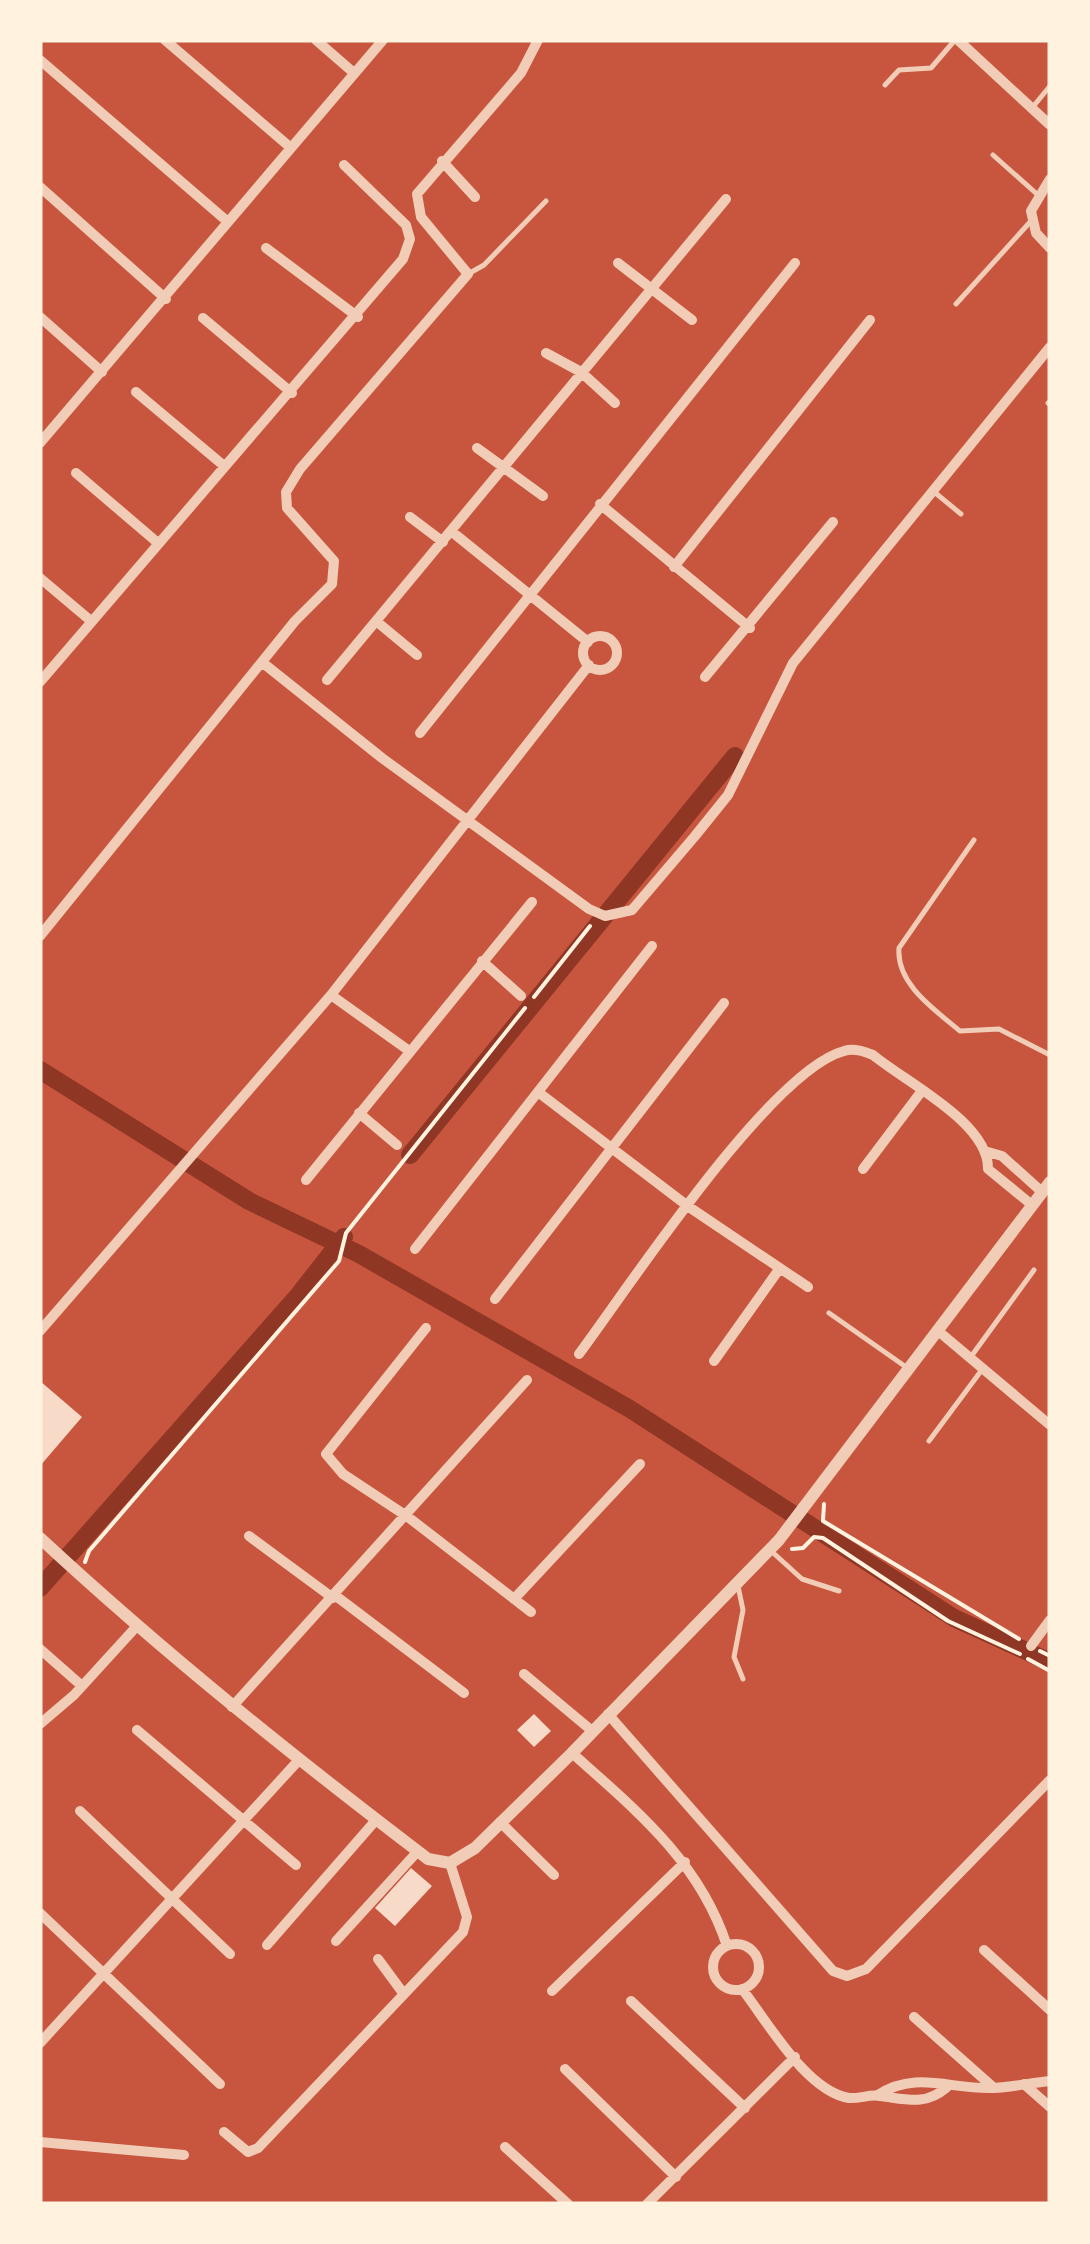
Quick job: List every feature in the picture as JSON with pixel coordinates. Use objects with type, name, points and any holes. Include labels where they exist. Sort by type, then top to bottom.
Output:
[{"type":"street","points":[[164,40],[291,148]]},
{"type":"street","points":[[316,40],[354,73]]},
{"type":"street","points":[[40,443],[382,40]]},
{"type":"street","points":[[40,936],[295,621],[332,584],[334,560],[286,508],[286,492],[468,274],[420,217],[420,188],[521,73],[538,40]]},
{"type":"street","points":[[956,40],[1050,125]]},
{"type":"street","points":[[40,60],[228,222]]},
{"type":"street","points":[[442,161],[475,197]]},
{"type":"street","points":[[40,682],[223,465],[358,317],[403,259],[410,239],[400,216],[344,165]]},
{"type":"street","points":[[1050,179],[1038,195],[1031,222],[1050,248]]},
{"type":"street","points":[[40,186],[166,298]]},
{"type":"street","points":[[327,680],[451,532],[502,464],[726,199]]},
{"type":"street","points":[[266,248],[358,317]]},
{"type":"street","points":[[618,263],[653,286],[692,320]]},
{"type":"street","points":[[420,733],[795,263]]},
{"type":"street","points":[[40,317],[102,372]]},
{"type":"street","points":[[203,318],[292,393]]},
{"type":"street","points":[[674,567],[870,320]]},
{"type":"street","points":[[264,663],[382,758],[589,909],[605,916],[632,910],[728,795],[793,663],[1050,347]]},
{"type":"street","points":[[546,353],[581,372],[615,404]]},
{"type":"street","points":[[136,392],[223,465]]},
{"type":"street","points":[[477,448],[543,496]]},
{"type":"street","points":[[76,473],[158,543]]},
{"type":"street","points":[[600,504],[750,628]]},
{"type":"street","points":[[410,518],[442,542]]},
{"type":"street","points":[[705,677],[750,628],[833,522]]},
{"type":"street","points":[[451,532],[588,642]]},
{"type":"street","points":[[40,578],[91,620]]},
{"type":"street","points":[[376,621],[417,654]]},
{"type":"street","points":[[588,642],[606,637],[617,652],[608,668],[589,666]]},
{"type":"street","points":[[588,642],[584,654],[589,666]]},
{"type":"street","points":[[40,1331],[331,994],[589,666]]},
{"type":"street","points":[[306,1180],[532,902]]},
{"type":"street","points":[[415,1248],[652,946]]},
{"type":"street","points":[[482,961],[521,996]]},
{"type":"street","points":[[331,994],[408,1050]]},
{"type":"street","points":[[495,1299],[724,1003]]},
{"type":"street","points":[[45,1543],[136,1627],[298,1761],[428,1859],[450,1863],[572,1754],[591,1730],[774,1545],[1046,1187],[1002,1156],[988,1152],[964,1122],[873,1055],[861,1050],[844,1051],[806,1073],[760,1115],[580,1354]]},
{"type":"street","points":[[538,1092],[689,1207],[808,1287]]},
{"type":"street","points":[[863,1169],[921,1092]]},
{"type":"street","points":[[359,1113],[397,1145]]},
{"type":"street","points":[[988,1152],[988,1169],[1032,1206]]},
{"type":"street","points":[[714,1361],[780,1268]]},
{"type":"street","points":[[426,1328],[326,1454],[343,1474],[408,1517],[530,1612]]},
{"type":"street","points":[[937,1330],[1050,1424]]},
{"type":"street","points":[[232,1706],[408,1517],[526,1380]]},
{"type":"street","points":[[514,1599],[640,1464]]},
{"type":"street","points":[[249,1536],[464,1692]]},
{"type":"street","points":[[1031,1646],[1050,1620]]},
{"type":"street","points":[[40,1724],[82,1686],[136,1627]]},
{"type":"street","points":[[40,1649],[82,1686]]},
{"type":"street","points":[[524,1674],[591,1730]]},
{"type":"street","points":[[608,1714],[833,1970],[847,1976],[866,1969],[1050,1780]]},
{"type":"street","points":[[137,1730],[296,1865]]},
{"type":"street","points":[[572,1754],[640,1814],[685,1862],[717,1917],[727,1946]]},
{"type":"street","points":[[40,2043],[298,1761]]},
{"type":"street","points":[[80,1812],[230,1954]]},
{"type":"street","points":[[267,1945],[376,1820]]},
{"type":"street","points":[[500,1822],[554,1875]]},
{"type":"street","points":[[336,1941],[418,1851]]},
{"type":"street","points":[[552,1991],[685,1862]]},
{"type":"street","points":[[224,2132],[248,2152],[258,2148],[463,1932],[467,1917],[450,1863]]},
{"type":"street","points":[[40,1914],[220,2084]]},
{"type":"street","points":[[742,1989],[758,1975],[758,1960],[742,1945],[727,1946],[716,1957],[714,1972],[721,1984],[742,1989],[820,2086],[850,2098],[878,2095],[898,2100],[932,2099],[946,2088]]},
{"type":"street","points":[[984,1950],[1050,2010]]},
{"type":"street","points":[[378,1960],[403,1993]]},
{"type":"street","points":[[631,2001],[744,2108]]},
{"type":"street","points":[[914,2017],[994,2088]]},
{"type":"street","points":[[648,2204],[795,2057]]},
{"type":"street","points":[[565,2069],[676,2177]]},
{"type":"street","points":[[878,2095],[897,2082],[930,2080],[946,2088],[994,2088],[1050,2081]]},
{"type":"street","points":[[1024,2084],[1050,2108]]},
{"type":"street","points":[[40,2142],[184,2154]]},
{"type":"street","points":[[505,2147],[568,2204]]},
{"type":"lane","points":[[885,85],[899,70],[930,68],[956,40]]},
{"type":"lane","points":[[1032,108],[1050,86]]},
{"type":"lane","points":[[994,155],[1038,195]]},
{"type":"lane","points":[[468,274],[495,254],[546,201]]},
{"type":"lane","points":[[956,304],[1031,222]]},
{"type":"lane","points":[[933,491],[961,514]]},
{"type":"lane","points":[[974,840],[899,948],[898,960],[922,999],[960,1031],[1000,1029],[1050,1055]]},
{"type":"lane","points":[[970,1358],[1034,1270]]},
{"type":"lane","points":[[828,1313],[908,1369]]},
{"type":"lane","points":[[929,1442],[983,1368]]},
{"type":"lane","points":[[774,1545],[802,1579],[839,1592]]},
{"type":"lane","points":[[738,1584],[744,1610],[734,1657],[742,1678]]},
{"type":"path","points":[[89,1551],[338,1260],[346,1232],[595,920]]},
{"type":"path","points":[[810,1499],[824,1505],[824,1521],[1050,1656]]},
{"type":"path","points":[[774,1545],[796,1550],[814,1537],[822,1538],[948,1621],[994,1639],[1050,1672]]},
{"type":"building","points":[[40,1381],[82,1417],[40,1466]]},
{"type":"building","points":[[534,1714],[551,1731],[534,1747],[517,1730]]},
{"type":"building","points":[[411,1868],[432,1886],[395,1926],[375,1908]]},
{"type":"waterway","points":[[410,1155],[735,756]]},
{"type":"waterway","points":[[40,1070],[249,1201],[359,1254],[630,1409],[954,1618],[1050,1662]]},
{"type":"waterway","points":[[40,1588],[297,1297],[344,1237]]}]
